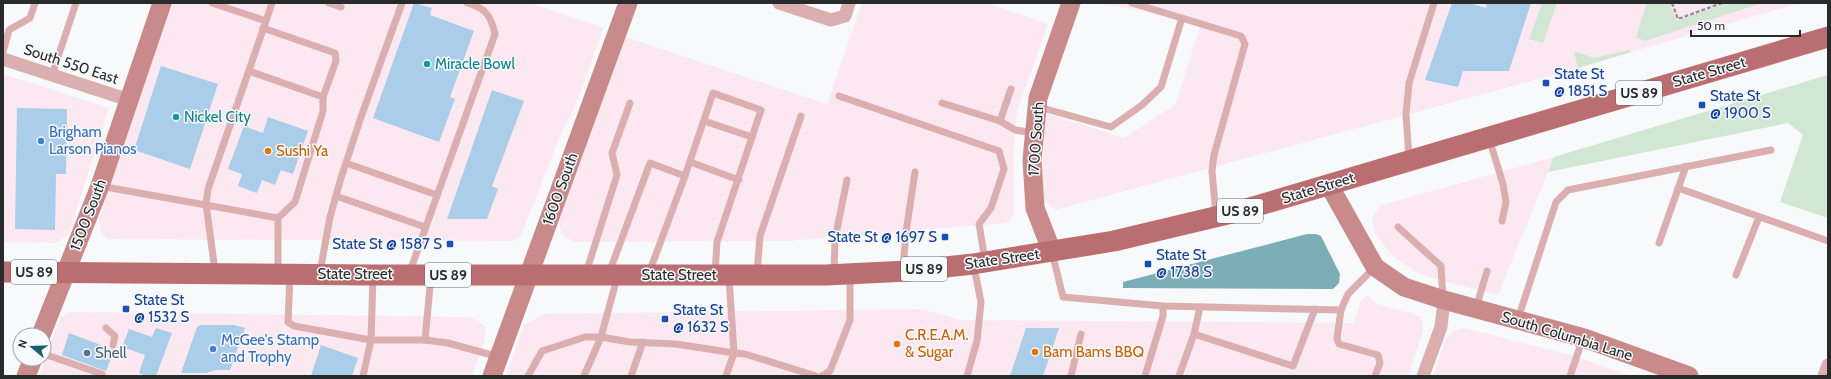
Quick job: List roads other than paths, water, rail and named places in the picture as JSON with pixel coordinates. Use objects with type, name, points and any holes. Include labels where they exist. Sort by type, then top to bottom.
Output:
[{"type":"main road","name":"State Street","points":[[3,272],[757,276],[842,275],[903,271],[979,263],[1114,241],[1216,218],[1828,37]]},
{"type":"street","name":"1500 South","points":[[44,327],[100,186],[162,3]]},
{"type":"street","name":"1600 South","points":[[492,376],[628,3]]},
{"type":"street","points":[[779,3],[831,20],[847,9]]},
{"type":"street","name":"1700 South","points":[[1052,252],[1034,208],[1032,160],[1034,133],[1038,98],[1071,3]]},
{"type":"street","name":"South 550 East","points":[[3,59],[129,100]]},
{"type":"street","points":[[1329,185],[1375,267]]},
{"type":"street","name":"South Columbia Lane","points":[[1375,267],[1404,287],[1444,300],[1584,338],[1689,376]]},
{"type":"street","points":[[1422,376],[1441,327],[1444,300]]},
{"type":"street","points":[[1824,376],[1828,365]]},
{"type":"lane","points":[[3,52],[9,30],[30,18],[35,3]]},
{"type":"lane","points":[[52,75],[76,3]]},
{"type":"lane","points":[[212,3],[335,53],[336,61],[323,97],[323,110],[295,202],[278,218]]},
{"type":"lane","points":[[216,274],[206,204],[208,189],[272,3]]},
{"type":"lane","points":[[329,3],[341,7]]},
{"type":"lane","points":[[320,274],[330,217],[336,196],[346,163],[402,3]]},
{"type":"lane","points":[[408,274],[495,34],[487,14],[482,8],[467,3]]},
{"type":"lane","points":[[1132,3],[1241,36],[1245,44],[1214,155],[1212,171],[1216,218]]},
{"type":"lane","points":[[1409,161],[1406,114],[1409,83],[1434,3]]},
{"type":"lane","points":[[1037,106],[1111,127],[1142,105],[1161,87],[1182,18]]},
{"type":"lane","points":[[249,71],[323,97]]},
{"type":"lane","points":[[1000,121],[1011,89]]},
{"type":"lane","points":[[648,276],[690,162],[713,93],[762,110],[717,242],[734,353],[726,376]]},
{"type":"lane","points":[[839,96],[999,151],[1004,169],[991,208],[979,224],[981,302],[977,341],[967,376]]},
{"type":"lane","points":[[586,275],[617,174],[612,153],[630,103]]},
{"type":"lane","points":[[942,103],[1000,121],[1015,130],[1034,133]]},
{"type":"lane","points":[[757,276],[760,236],[801,116]]},
{"type":"lane","points":[[704,121],[752,137]]},
{"type":"lane","points":[[1489,137],[1503,184],[1506,202],[1502,221]]},
{"type":"lane","points":[[1518,320],[1556,202],[1568,190],[1771,150]]},
{"type":"lane","points":[[690,162],[739,180]]},
{"type":"lane","points":[[346,163],[437,195]]},
{"type":"lane","points":[[584,376],[601,337],[613,275],[650,163],[685,176]]},
{"type":"lane","points":[[1659,243],[1686,166]]},
{"type":"lane","points":[[903,271],[906,232],[915,172]]},
{"type":"lane","points":[[824,375],[830,371],[850,320],[835,239],[847,180]]},
{"type":"lane","points":[[100,186],[278,218]]},
{"type":"lane","points":[[1678,188],[1828,241]]},
{"type":"lane","points":[[336,196],[425,227]]},
{"type":"lane","points":[[1736,275],[1759,217]]},
{"type":"lane","points":[[278,218],[288,322],[294,326],[371,340],[425,340],[448,343],[499,358]]},
{"type":"lane","points":[[1398,227],[1441,266],[1444,300]]},
{"type":"lane","points":[[1052,252],[1063,297],[1163,306],[1340,310]]},
{"type":"lane","points":[[3,264],[3,272]]},
{"type":"lane","points":[[1375,267],[1348,294],[1340,310],[1337,338],[1339,344],[1378,355],[1380,363],[1375,376]]},
{"type":"lane","points":[[1476,308],[1488,271]]},
{"type":"lane","points":[[425,340],[431,274]]},
{"type":"lane","points":[[363,376],[371,340],[373,275]]},
{"type":"lane","points":[[1145,376],[1163,316],[1163,306]]},
{"type":"lane","points":[[1179,376],[1194,334],[1200,307]]},
{"type":"lane","points":[[1194,334],[1293,366],[1315,309]]},
{"type":"lane","points":[[106,328],[115,336],[113,345]]},
{"type":"lane","points":[[1071,376],[1081,334]]},
{"type":"lane","points":[[528,376],[542,351],[585,337],[601,337],[676,344],[745,354],[816,376]]},
{"type":"lane","points":[[1570,376],[1584,338]]},
{"type":"lane","points":[[631,376],[643,342]]},
{"type":"lane","points":[[52,357],[103,373]]},
{"type":"water","points":[[1307,234],[1316,234],[1321,236],[1340,274],[1339,283],[1333,289],[1123,288],[1123,282]]},
{"type":"place","name":"Miracle Bowl","points":[[427,64]]},
{"type":"place","name":"State St @ 1851 S","points":[[1546,83]]},
{"type":"place","name":"State St @ 1900 S","points":[[1702,105]]},
{"type":"place","name":"Nickel City","points":[[176,117]]},
{"type":"place","name":"Brigham Larson Pianos","points":[[41,141]]},
{"type":"place","name":"Sushi Ya","points":[[268,151]]},
{"type":"place","name":"State St @ 1697 S","points":[[945,237]]},
{"type":"place","name":"State St @ 1587 S","points":[[450,244]]},
{"type":"place","name":"State St @ 1738 S","points":[[1148,264]]},
{"type":"place","name":"State St @ 1532 S","points":[[126,309]]},
{"type":"place","name":"State St @ 1632 S","points":[[665,319]]},
{"type":"place","name":"C.R.E.A.M. & Sugar","points":[[897,344]]},
{"type":"place","name":"McGee's Stamp and Trophy","points":[[213,349]]},
{"type":"place","name":"Bam Bams BBQ","points":[[1035,352]]},
{"type":"place","name":"Shell","points":[[87,353]]}]
